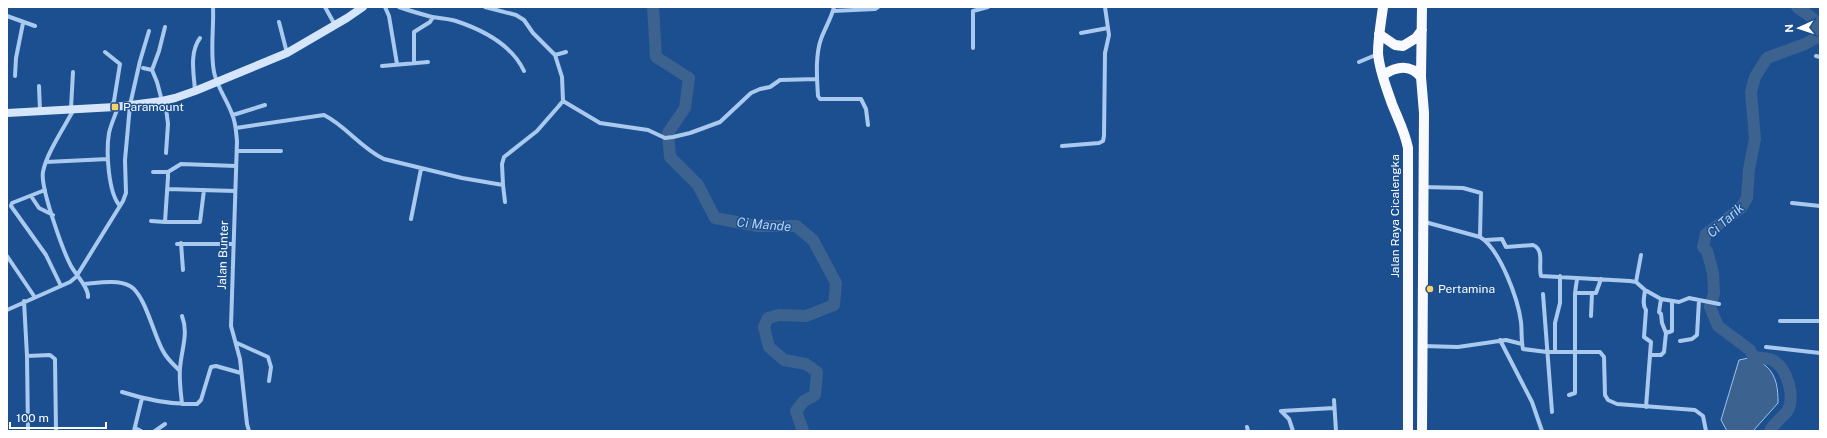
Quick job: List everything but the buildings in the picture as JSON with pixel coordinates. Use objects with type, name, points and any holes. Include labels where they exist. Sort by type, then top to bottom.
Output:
[{"type":"highway","name":"Jalan Raya Cicalengka","points":[[1383,7],[1378,54],[1392,104],[1406,134],[1408,148],[1408,431]]},
{"type":"highway","points":[[1422,7],[1422,77],[1424,113],[1422,431]]},
{"type":"highway","points":[[1379,34],[1395,44],[1403,46],[1416,38],[1422,30]]},
{"type":"highway","points":[[1383,75],[1393,69],[1406,67],[1414,69],[1422,77]]},
{"type":"main road","points":[[7,113],[72,108],[115,107],[164,101],[195,91],[287,53],[335,25],[362,7]]},
{"type":"street","name":"Jalan Bunter","points":[[213,7],[214,30],[212,53],[217,82],[233,115],[236,128],[231,326],[237,342],[240,359],[249,431]]},
{"type":"street","points":[[325,7],[335,25]]},
{"type":"street","points":[[385,7],[389,16],[398,64]]},
{"type":"street","points":[[399,7],[433,17],[456,21],[480,32],[504,45],[518,60],[524,71]]},
{"type":"street","points":[[485,7],[521,18],[533,33],[555,55],[562,77],[563,101],[536,131],[504,157],[502,164],[505,202]]},
{"type":"street","points":[[868,125],[866,109],[861,99],[820,99],[818,96],[817,79],[819,48],[834,9],[875,9],[878,7]]},
{"type":"street","points":[[973,48],[973,11],[988,7]]},
{"type":"street","points":[[1062,146],[1099,143],[1103,141],[1105,122],[1105,54],[1109,38],[1105,7]]},
{"type":"street","points":[[7,16],[23,23],[35,26]]},
{"type":"street","points":[[414,63],[414,32],[430,22],[433,17]]},
{"type":"street","points":[[280,22],[287,53]]},
{"type":"street","points":[[15,76],[16,58],[23,23]]},
{"type":"street","points":[[165,27],[159,51],[152,70],[164,101],[168,124],[166,154]]},
{"type":"street","points":[[1081,33],[1108,28]]},
{"type":"street","points":[[7,310],[34,296],[61,286],[76,277],[120,206],[126,193],[125,160],[130,105],[140,61],[149,31]]},
{"type":"street","points":[[195,91],[193,58],[196,42],[200,38]]},
{"type":"street","points":[[105,52],[120,64],[114,101],[115,107],[110,131],[108,159],[114,196],[120,206]]},
{"type":"street","points":[[555,55],[566,52]]},
{"type":"street","points":[[1359,62],[1378,54]]},
{"type":"street","points":[[382,66],[428,62]]},
{"type":"street","points":[[143,68],[152,70]]},
{"type":"street","points":[[73,72],[72,108],[42,173],[45,190],[65,256],[76,277],[84,284],[88,291],[88,298]]},
{"type":"street","points":[[563,101],[600,123],[652,131],[665,138],[690,134],[720,122],[751,93],[770,87],[780,80],[817,79]]},
{"type":"street","points":[[39,86],[40,111]]},
{"type":"street","points":[[233,115],[265,105]]},
{"type":"street","points":[[236,128],[324,115],[332,119],[374,154],[396,163],[462,178],[503,185]]},
{"type":"street","points":[[236,151],[281,151]]},
{"type":"street","points":[[46,162],[108,159]]},
{"type":"street","points":[[153,172],[168,172],[181,164],[236,166]]},
{"type":"street","points":[[411,219],[421,169]]},
{"type":"street","points":[[165,222],[168,172]]},
{"type":"street","points":[[1423,187],[1463,188],[1481,193],[1480,237]]},
{"type":"street","points":[[167,189],[235,191]]},
{"type":"street","points":[[45,190],[12,204],[11,207],[39,244],[61,286]]},
{"type":"street","points":[[151,221],[200,222],[204,190]]},
{"type":"street","points":[[31,196],[39,208],[53,215]]},
{"type":"street","points":[[1792,203],[1820,206]]},
{"type":"street","points":[[1423,222],[1480,237],[1486,240],[1502,239],[1506,247],[1536,246],[1540,251],[1540,275],[1618,279],[1636,282],[1645,290],[1661,299],[1679,302],[1689,298],[1719,304]]},
{"type":"street","points":[[1486,240],[1498,259],[1516,297],[1521,323],[1522,348],[1525,351],[1596,351],[1602,353],[1604,357],[1605,395],[1608,400],[1617,404],[1695,410],[1703,416],[1706,431]]},
{"type":"street","points":[[183,270],[179,243],[208,245],[219,243],[233,244]]},
{"type":"street","points":[[1636,282],[1641,255]]},
{"type":"street","points":[[7,256],[34,296]]},
{"type":"street","points":[[1555,352],[1555,323],[1560,303],[1560,276]]},
{"type":"street","points":[[1569,395],[1575,393],[1575,294],[1577,278]]},
{"type":"street","points":[[1575,294],[1597,292],[1601,279]]},
{"type":"street","points":[[84,284],[122,284],[131,286],[138,294],[143,304],[162,350],[179,370]]},
{"type":"street","points":[[1645,290],[1643,301],[1646,310],[1644,338],[1651,341],[1646,407]]},
{"type":"street","points":[[1591,316],[1592,293]]},
{"type":"street","points":[[1543,294],[1552,412]]},
{"type":"street","points":[[1650,355],[1661,355],[1664,352],[1666,332],[1659,312],[1661,299]]},
{"type":"street","points":[[1680,341],[1692,339],[1697,334],[1699,300]]},
{"type":"street","points":[[24,301],[27,356],[28,431]]},
{"type":"street","points":[[1666,332],[1672,330],[1672,301]]},
{"type":"street","points":[[182,316],[185,325],[185,341],[179,370],[182,404]]},
{"type":"street","points":[[1780,320],[1820,321]]},
{"type":"street","points":[[1500,340],[1532,402],[1542,431]]},
{"type":"street","points":[[1423,346],[1458,347],[1500,340],[1522,344]]},
{"type":"street","points":[[237,342],[268,357],[271,367],[269,381]]},
{"type":"street","points":[[1766,347],[1820,353]]},
{"type":"street","points":[[27,356],[50,355],[55,359],[56,431]]},
{"type":"street","points":[[122,392],[142,398],[182,404],[197,404],[199,402],[208,372],[213,366],[241,373]]},
{"type":"street","points":[[141,431],[134,430],[142,398]]},
{"type":"street","points":[[1334,400],[1336,431]]},
{"type":"street","points":[[1293,431],[1289,419],[1281,411],[1334,408]]},
{"type":"street","points":[[155,431],[165,424]]},
{"type":"water","points":[[1753,357],[1766,366],[1773,374],[1777,388],[1778,403],[1753,431],[1727,431],[1721,420],[1739,360]]},
{"type":"waterway","name":"Ci Mande","points":[[653,7],[656,57],[689,78],[685,108],[668,133],[670,157],[698,185],[715,218],[758,226],[796,226],[813,240],[836,283],[834,305],[806,316],[779,315],[768,318],[764,327],[769,347],[784,360],[806,364],[817,372],[815,395],[804,401],[796,411],[803,431]]},
{"type":"waterway","name":"Ci Tarik","points":[[1770,431],[1788,410],[1790,404],[1790,389],[1786,375],[1772,360],[1753,357],[1750,350],[1718,326],[1710,307],[1714,293],[1713,273],[1707,251],[1703,247],[1706,234],[1741,208],[1747,198],[1749,169],[1755,139],[1751,92],[1755,77],[1767,58],[1805,44],[1816,38],[1817,27],[1815,22],[1810,16],[1797,7]]},
{"type":"place","name":"Paramount","points":[[115,107]]},
{"type":"place","name":"Pertamina","points":[[1430,289]]}]
